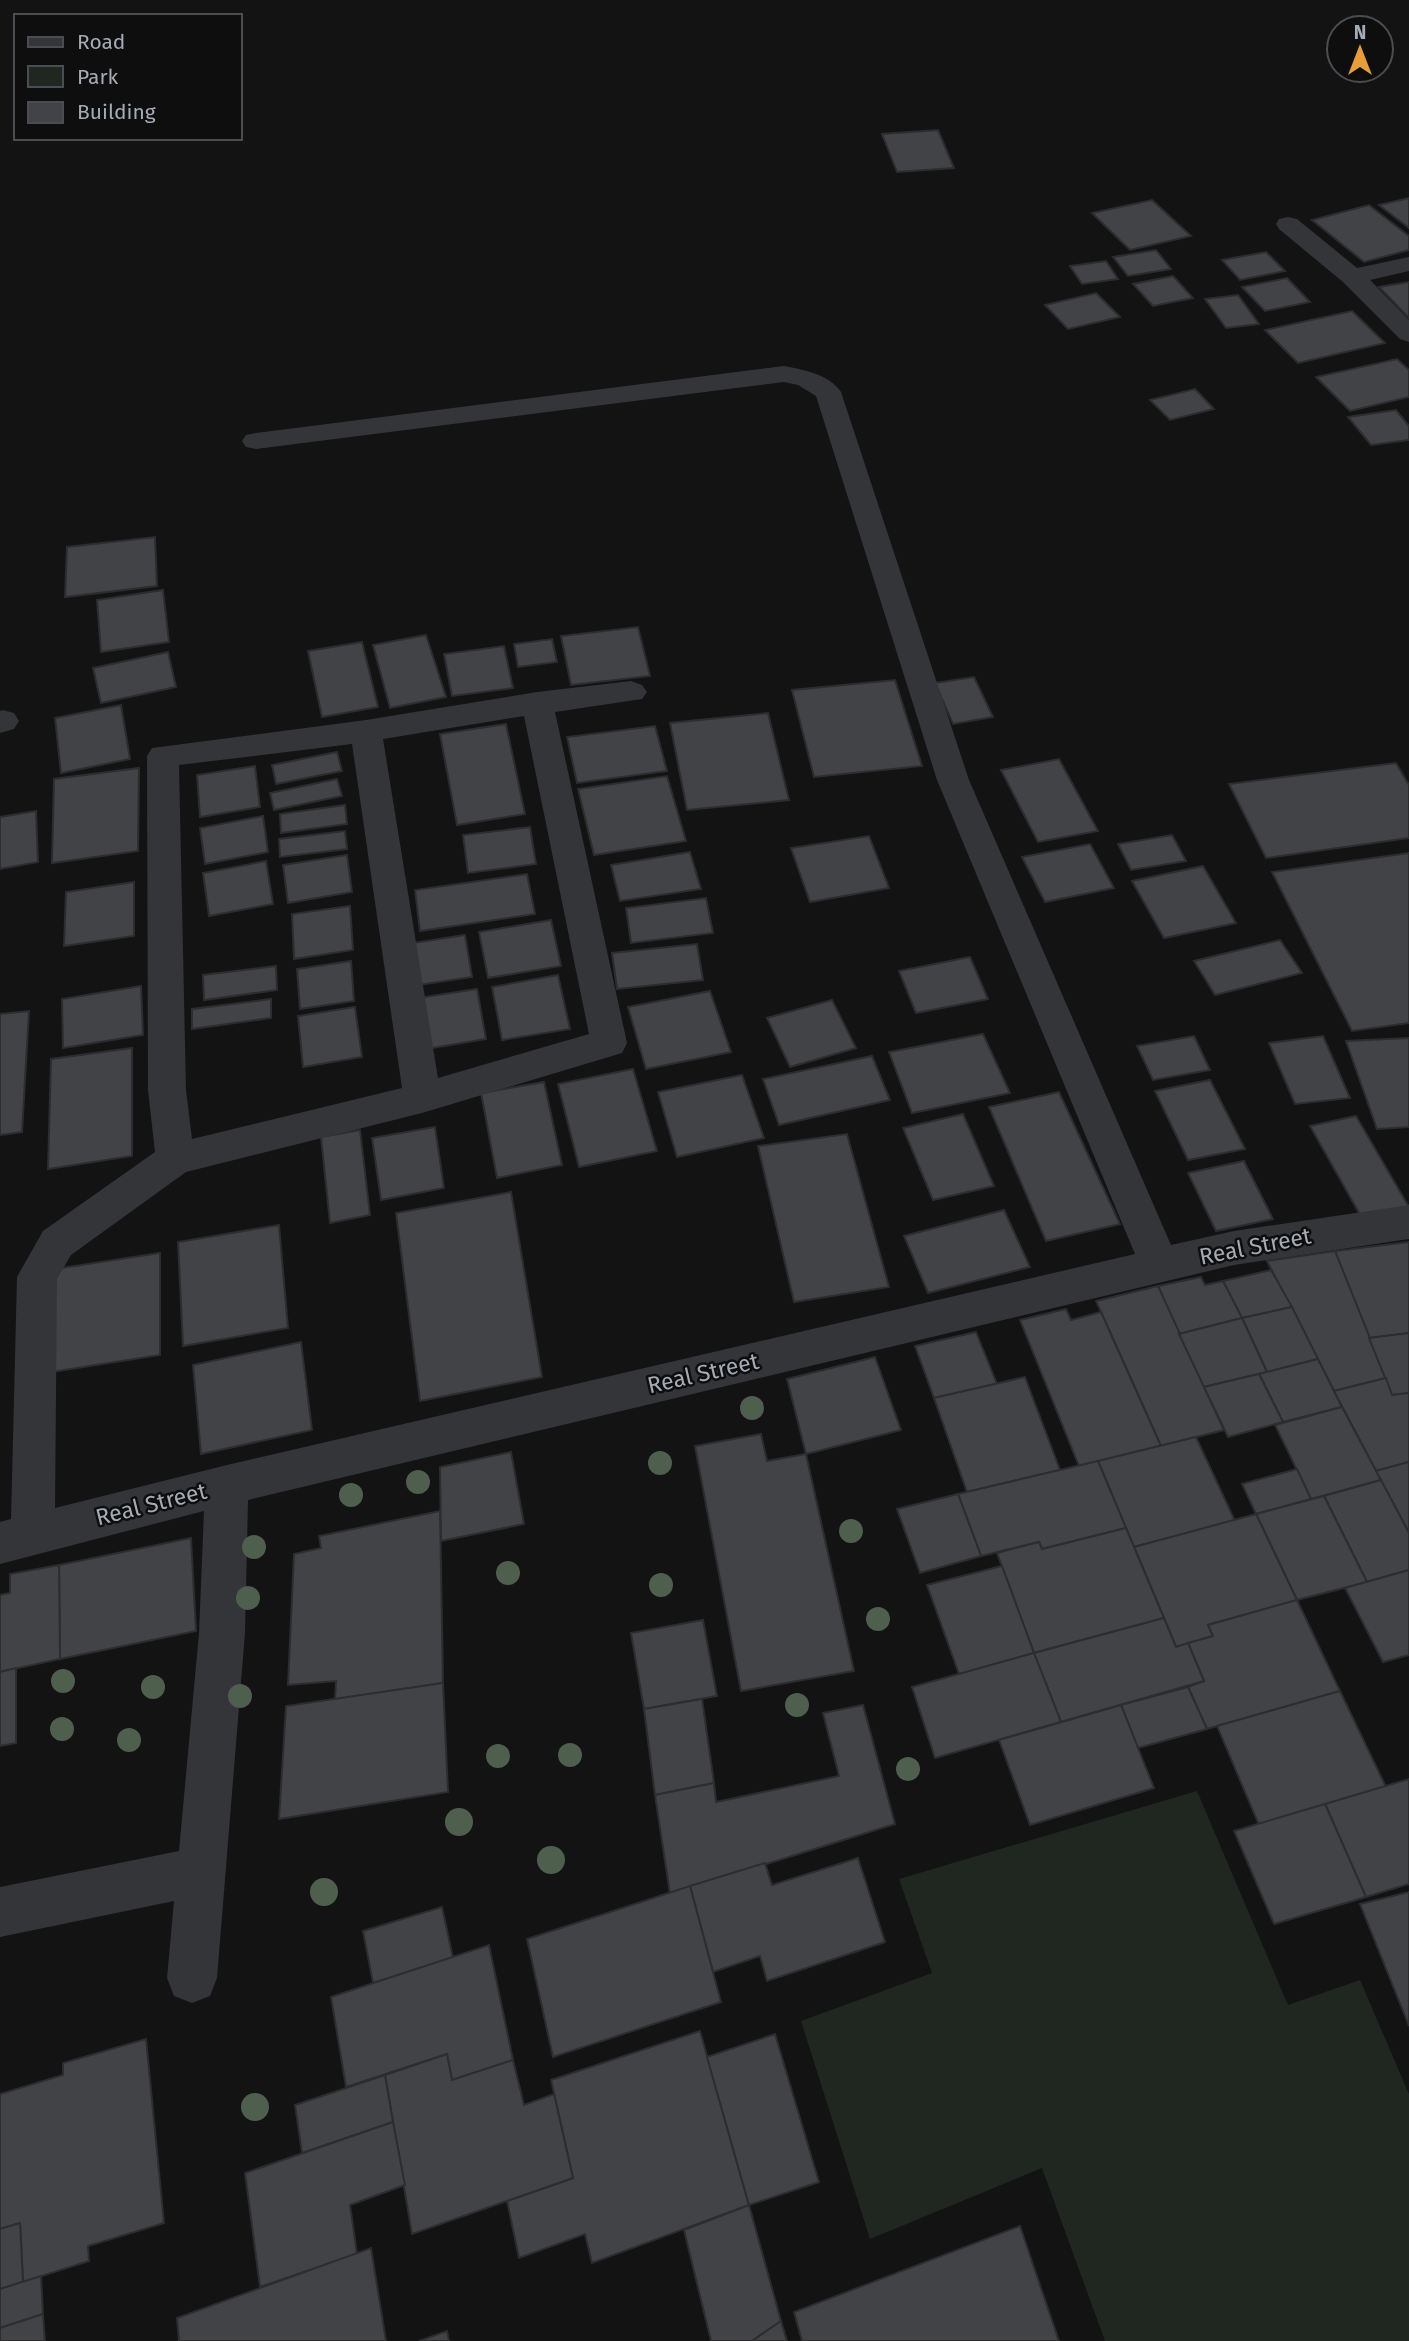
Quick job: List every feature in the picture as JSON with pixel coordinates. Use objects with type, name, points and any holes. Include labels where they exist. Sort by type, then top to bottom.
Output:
[{"type":"street","points":[[1288,224],[1352,277],[1409,334]]},
{"type":"street","points":[[1352,277],[1409,264]]},
{"type":"street","points":[[256,441],[783,374],[807,379],[828,393],[953,780],[1160,1265]]},
{"type":"street","points":[[175,1159],[167,1090],[163,755],[366,731],[537,703],[631,692]]},
{"type":"street","points":[[16,1538],[37,1277],[57,1243],[175,1159],[422,1098],[609,1043],[537,703]]},
{"type":"street","points":[[366,731],[422,1098]]},
{"type":"street","name":"Real Street","points":[[16,1538],[227,1485],[1160,1265],[1280,1239],[1409,1222]]},
{"type":"street","points":[[192,1978],[222,1633],[227,1485]]},
{"type":"street","points":[[0,1912],[201,1871]]},
{"type":"green space","points":[[1197,1791],[1288,2005],[1360,1980],[1409,2094],[1409,2341],[1105,2341],[1042,2168],[870,2239],[801,2021],[932,1973],[899,1879]]},
{"type":"building","points":[[938,130],[954,168],[897,172],[882,134]]},
{"type":"building","points":[[1409,198],[1409,228],[1379,205]]},
{"type":"building","points":[[1152,200],[1191,236],[1130,250],[1092,213]]},
{"type":"building","points":[[1369,205],[1409,236],[1409,250],[1364,262],[1312,220]]},
{"type":"building","points":[[1156,250],[1171,269],[1128,276],[1113,257]]},
{"type":"building","points":[[1266,252],[1285,271],[1240,280],[1222,260]]},
{"type":"building","points":[[1106,261],[1118,279],[1082,284],[1070,266]]},
{"type":"building","points":[[1173,276],[1193,298],[1153,306],[1133,284]]},
{"type":"building","points":[[1287,278],[1310,302],[1265,311],[1242,287]]},
{"type":"building","points":[[1409,282],[1409,318],[1379,287]]},
{"type":"building","points":[[1096,293],[1120,317],[1068,329],[1045,305]]},
{"type":"building","points":[[1238,295],[1259,324],[1226,328],[1205,299]]},
{"type":"building","points":[[1352,311],[1385,343],[1298,363],[1265,330]]},
{"type":"building","points":[[1397,359],[1409,370],[1409,397],[1350,411],[1316,377]]},
{"type":"building","points":[[1195,389],[1214,409],[1170,420],[1150,400]]},
{"type":"building","points":[[1396,410],[1409,426],[1409,440],[1371,445],[1348,417]]},
{"type":"building","points":[[155,537],[157,586],[65,597],[67,547]]},
{"type":"building","points":[[163,590],[169,642],[101,652],[97,600]]},
{"type":"building","points":[[638,627],[650,676],[571,685],[561,636]]},
{"type":"building","points":[[426,635],[446,697],[390,708],[373,645]]},
{"type":"building","points":[[552,639],[557,662],[518,667],[514,644]]},
{"type":"building","points":[[362,642],[378,707],[322,717],[308,651]]},
{"type":"building","points":[[504,646],[513,688],[452,696],[444,654]]},
{"type":"building","points":[[168,652],[176,687],[101,703],[93,668]]},
{"type":"building","points":[[974,677],[993,717],[953,724],[935,683]]},
{"type":"building","points":[[895,680],[922,766],[814,777],[792,690]]},
{"type":"building","points":[[121,705],[130,759],[61,773],[55,718]]},
{"type":"building","points":[[768,713],[789,800],[687,810],[670,723]]},
{"type":"building","points":[[506,724],[525,814],[457,825],[440,734]]},
{"type":"building","points":[[655,726],[667,771],[577,783],[567,737]]},
{"type":"building","points":[[337,752],[342,771],[276,784],[272,765]]},
{"type":"building","points":[[1059,759],[1098,831],[1038,842],[1001,770]]},
{"type":"building","points":[[1396,763],[1409,785],[1409,838],[1266,858],[1229,784]]},
{"type":"building","points":[[255,766],[260,807],[200,817],[197,775]]},
{"type":"building","points":[[139,768],[138,851],[52,863],[54,779]]},
{"type":"building","points":[[667,776],[686,841],[594,855],[578,789]]},
{"type":"building","points":[[337,779],[342,796],[274,810],[270,793]]},
{"type":"building","points":[[345,805],[347,824],[281,833],[280,814]]},
{"type":"building","points":[[36,811],[38,862],[0,869],[0,817]]},
{"type":"building","points":[[263,816],[268,852],[205,864],[200,828]]},
{"type":"building","points":[[530,827],[536,864],[468,873],[463,835]]},
{"type":"building","points":[[345,831],[347,849],[280,857],[279,839]]},
{"type":"building","points":[[1172,835],[1186,861],[1131,870],[1118,844]]},
{"type":"building","points":[[869,836],[889,888],[810,902],[791,848]]},
{"type":"building","points":[[1090,844],[1114,888],[1045,902],[1022,857]]},
{"type":"building","points":[[690,852],[701,889],[620,901],[611,865]]},
{"type":"building","points":[[1409,853],[1409,1023],[1352,1031],[1272,872]]},
{"type":"building","points":[[347,855],[352,892],[288,903],[283,865]]},
{"type":"building","points":[[266,861],[273,904],[209,916],[203,873]]},
{"type":"building","points":[[1203,866],[1236,923],[1164,938],[1132,881]]},
{"type":"building","points":[[527,874],[535,914],[420,931],[415,890]]},
{"type":"building","points":[[134,882],[134,936],[64,946],[66,892]]},
{"type":"building","points":[[706,898],[713,933],[631,943],[626,908]]},
{"type":"building","points":[[350,906],[353,950],[294,959],[292,914]]},
{"type":"building","points":[[551,920],[561,966],[488,978],[479,932]]},
{"type":"building","points":[[465,935],[472,977],[418,985],[413,943]]},
{"type":"building","points":[[1280,940],[1302,973],[1215,995],[1194,961]]},
{"type":"building","points":[[697,944],[703,980],[617,989],[612,953]]},
{"type":"building","points":[[970,957],[988,999],[916,1013],[899,971]]},
{"type":"building","points":[[351,961],[354,1001],[300,1009],[297,969]]},
{"type":"building","points":[[276,966],[277,990],[204,1000],[203,975]]},
{"type":"building","points":[[558,975],[570,1029],[502,1040],[492,987]]},
{"type":"building","points":[[141,986],[143,1035],[63,1048],[62,999]]},
{"type":"building","points":[[477,989],[486,1039],[426,1049],[418,998]]},
{"type":"building","points":[[710,991],[731,1052],[646,1069],[628,1007]]},
{"type":"building","points":[[271,999],[271,1018],[192,1029],[192,1009]]},
{"type":"building","points":[[832,1000],[856,1048],[790,1067],[767,1018]]},
{"type":"building","points":[[355,1007],[362,1057],[303,1067],[298,1016]]},
{"type":"building","points":[[29,1011],[22,1132],[0,1135],[0,1014]]},
{"type":"building","points":[[983,1034],[1010,1093],[912,1113],[889,1052]]},
{"type":"building","points":[[1194,1036],[1210,1070],[1153,1080],[1137,1046]]},
{"type":"building","points":[[1323,1036],[1350,1098],[1295,1104],[1269,1043]]},
{"type":"building","points":[[1409,1038],[1409,1127],[1377,1129],[1346,1041]]},
{"type":"building","points":[[132,1048],[132,1156],[48,1169],[51,1059]]},
{"type":"building","points":[[872,1056],[890,1100],[779,1125],[763,1079]]},
{"type":"building","points":[[633,1069],[657,1151],[579,1167],[558,1084]]},
{"type":"building","points":[[742,1075],[764,1138],[677,1157],[658,1092]]},
{"type":"building","points":[[1210,1080],[1245,1149],[1188,1160],[1155,1091]]},
{"type":"building","points":[[544,1082],[562,1165],[497,1178],[481,1093]]},
{"type":"building","points":[[1059,1092],[1120,1224],[1046,1241],[989,1107]]},
{"type":"building","points":[[963,1114],[994,1186],[933,1200],[903,1128]]},
{"type":"building","points":[[1356,1116],[1409,1210],[1363,1220],[1310,1126]]},
{"type":"building","points":[[435,1127],[444,1188],[381,1200],[372,1138]]},
{"type":"building","points":[[360,1130],[370,1215],[330,1223],[321,1137]]},
{"type":"building","points":[[847,1134],[889,1287],[794,1302],[758,1146]]},
{"type":"building","points":[[1244,1161],[1273,1219],[1216,1231],[1188,1173]]},
{"type":"building","points":[[511,1192],[542,1377],[420,1401],[396,1213]]},
{"type":"building","points":[[1004,1210],[1030,1267],[928,1293],[904,1236]]},
{"type":"building","points":[[279,1225],[288,1328],[183,1346],[178,1242]]},
{"type":"building","points":[[1409,1242],[1409,1333],[1369,1338],[1335,1251]]},
{"type":"building","points":[[1335,1251],[1386,1378],[1334,1391],[1267,1261]]},
{"type":"building","points":[[160,1253],[160,1355],[45,1373],[48,1270]]},
{"type":"building","points":[[1271,1270],[1292,1307],[1242,1318],[1223,1281]]},
{"type":"building","points":[[1201,1277],[1205,1285],[1223,1281],[1242,1318],[1179,1334],[1158,1286]]},
{"type":"building","points":[[1158,1286],[1224,1430],[1161,1446],[1096,1301]]},
{"type":"building","points":[[1292,1307],[1318,1359],[1267,1372],[1242,1318]]},
{"type":"building","points":[[1066,1309],[1071,1320],[1101,1312],[1161,1446],[1079,1466],[1020,1320]]},
{"type":"building","points":[[1242,1318],[1267,1372],[1204,1387],[1179,1334]]},
{"type":"building","points":[[976,1332],[997,1384],[934,1398],[915,1346]]},
{"type":"building","points":[[1409,1333],[1409,1393],[1392,1395],[1369,1338]]},
{"type":"building","points":[[301,1342],[312,1430],[201,1454],[193,1365]]},
{"type":"building","points":[[875,1357],[901,1430],[806,1454],[787,1379]]},
{"type":"building","points":[[1318,1359],[1342,1407],[1283,1422],[1259,1374]]},
{"type":"building","points":[[1259,1374],[1283,1422],[1228,1437],[1204,1387]]},
{"type":"building","points":[[1025,1377],[1060,1470],[967,1492],[934,1398]]},
{"type":"building","points":[[1386,1378],[1392,1395],[1409,1393],[1409,1462],[1376,1471],[1334,1391]]},
{"type":"building","points":[[1342,1407],[1381,1480],[1311,1499],[1275,1425]]},
{"type":"building","points":[[761,1434],[767,1461],[806,1454],[854,1671],[741,1691],[695,1446]]},
{"type":"building","points":[[1196,1437],[1235,1521],[1134,1547],[1098,1461]]},
{"type":"building","points":[[511,1452],[524,1524],[441,1541],[440,1467]]},
{"type":"building","points":[[1098,1461],[1126,1528],[1042,1549],[1039,1542],[981,1556],[958,1494]]},
{"type":"building","points":[[1409,1462],[1409,1533],[1376,1471]]},
{"type":"building","points":[[1297,1469],[1311,1499],[1256,1514],[1242,1484]]},
{"type":"building","points":[[1381,1480],[1409,1533],[1409,1570],[1367,1582],[1324,1496]]},
{"type":"building","points":[[958,1494],[981,1556],[920,1573],[897,1509]]},
{"type":"building","points":[[1324,1496],[1367,1582],[1297,1600],[1256,1514]]},
{"type":"building","points":[[440,1511],[443,1683],[335,1700],[336,1681],[288,1685],[294,1554],[321,1548],[319,1536]]},
{"type":"building","points":[[1256,1514],[1297,1600],[1208,1625],[1213,1636],[1176,1647],[1134,1547]]},
{"type":"building","points":[[1126,1528],[1164,1618],[1034,1653],[997,1553],[1039,1542],[1042,1549]]},
{"type":"building","points":[[191,1538],[196,1631],[60,1659],[59,1565]]},
{"type":"building","points":[[59,1565],[60,1659],[0,1672],[0,1595],[10,1593],[10,1574]]},
{"type":"building","points":[[1002,1566],[1034,1653],[959,1674],[927,1585]]},
{"type":"building","points":[[1409,1570],[1409,1655],[1383,1662],[1345,1588]]},
{"type":"building","points":[[1297,1600],[1340,1691],[1207,1729],[1188,1687],[1204,1681],[1188,1643],[1213,1636],[1208,1625]]},
{"type":"building","points":[[1164,1618],[1176,1647],[1188,1643],[1204,1681],[1061,1722],[1034,1653]]},
{"type":"building","points":[[703,1620],[717,1696],[644,1709],[631,1633]]},
{"type":"building","points":[[1034,1653],[1061,1722],[935,1758],[912,1687]]},
{"type":"building","points":[[16,1668],[16,1743],[0,1746],[0,1672]]},
{"type":"building","points":[[443,1683],[448,1792],[279,1819],[286,1706]]},
{"type":"building","points":[[1188,1687],[1207,1729],[1138,1748],[1121,1705]]},
{"type":"building","points":[[1340,1691],[1386,1787],[1259,1825],[1217,1726]]},
{"type":"building","points":[[702,1699],[714,1783],[655,1795],[644,1709]]},
{"type":"building","points":[[863,1705],[895,1824],[670,1894],[655,1795],[714,1783],[716,1802],[839,1776],[823,1713]]},
{"type":"building","points":[[1121,1705],[1154,1788],[1030,1825],[999,1740]]},
{"type":"building","points":[[1409,1779],[1409,1884],[1366,1897],[1325,1804]]},
{"type":"building","points":[[1325,1804],[1366,1897],[1274,1924],[1234,1831]]},
{"type":"building","points":[[858,1858],[885,1942],[767,1981],[760,1956],[713,1972],[690,1886],[765,1863],[772,1885]]},
{"type":"building","points":[[690,1886],[721,2002],[553,2057],[527,1939]]},
{"type":"building","points":[[1409,1892],[1409,2026],[1360,1904]]},
{"type":"building","points":[[442,1907],[453,1958],[373,1983],[363,1931]]},
{"type":"building","points":[[489,1945],[513,2060],[452,2080],[447,2054],[346,2087],[331,1997]]},
{"type":"building","points":[[700,2031],[749,2205],[592,2263],[585,2234],[519,2258],[507,2201],[573,2178],[551,2080]]},
{"type":"building","points":[[775,2034],[819,2182],[749,2205],[707,2057]]},
{"type":"building","points":[[146,2039],[164,2223],[88,2246],[89,2261],[23,2282],[20,2223],[0,2229],[0,2094],[63,2075],[63,2063]]},
{"type":"building","points":[[447,2054],[452,2080],[513,2060],[524,2105],[554,2094],[573,2178],[412,2234],[385,2075]]},
{"type":"building","points":[[385,2075],[393,2122],[302,2153],[295,2105]]},
{"type":"building","points":[[393,2122],[405,2185],[350,2205],[357,2254],[260,2287],[245,2173]]},
{"type":"building","points":[[749,2205],[781,2321],[752,2341],[711,2341],[684,2230]]},
{"type":"building","points":[[20,2223],[23,2282],[0,2289],[0,2229]]},
{"type":"building","points":[[1020,2226],[1059,2341],[802,2341],[794,2312]]},
{"type":"building","points":[[371,2248],[386,2341],[179,2341],[177,2318]]},
{"type":"building","points":[[41,2276],[43,2314],[0,2328],[0,2289]]},
{"type":"building","points":[[43,2314],[45,2341],[0,2341],[0,2328]]},
{"type":"building","points":[[781,2321],[787,2341],[752,2341]]},
{"type":"building","points":[[447,2331],[449,2341],[419,2341]]}]
